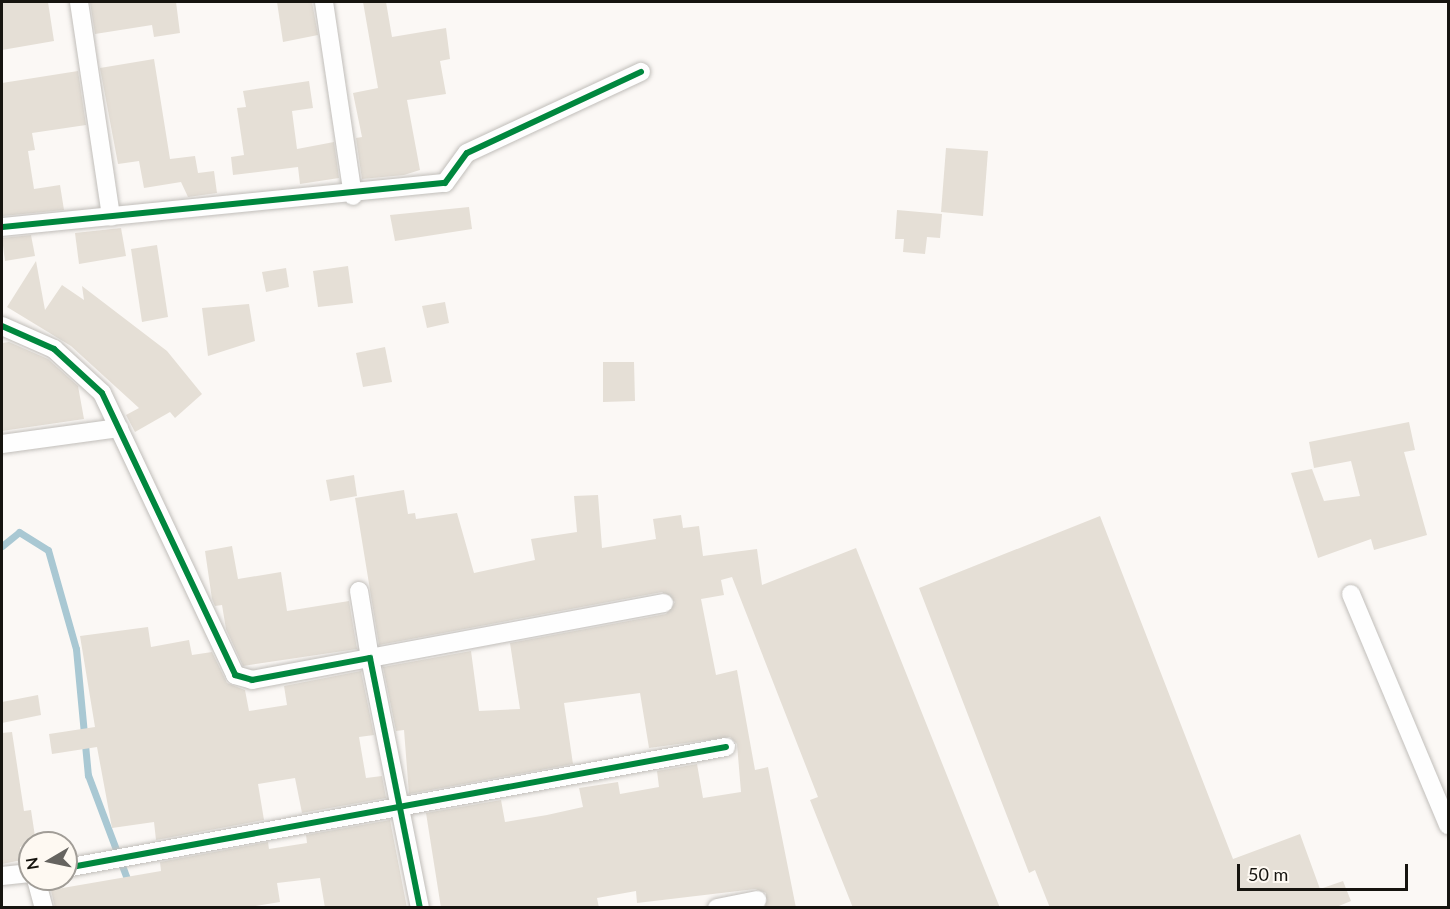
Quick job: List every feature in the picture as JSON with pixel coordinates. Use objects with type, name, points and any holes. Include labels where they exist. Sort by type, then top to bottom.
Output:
[{"type":"street","points":[[79,2],[111,217]]},
{"type":"street","points":[[324,2],[353,196]]},
{"type":"street","points":[[2,227],[353,196],[445,183],[467,153],[640,72]]},
{"type":"street","points":[[2,326],[54,349],[79,369],[102,393],[235,675],[252,680],[664,603]]},
{"type":"street","points":[[2,444],[119,428]]},
{"type":"street","points":[[359,591],[370,658],[420,908]]},
{"type":"street","points":[[1351,594],[1449,825]]},
{"type":"street","points":[[78,866],[726,747]]},
{"type":"street","points":[[2,876],[18,874]]},
{"type":"street","points":[[39,891],[44,908]]},
{"type":"street","points":[[717,908],[757,900]]},
{"type":"building","points":[[2,2],[48,2],[54,41],[2,50]]},
{"type":"building","points":[[90,2],[176,2],[180,33],[154,37],[152,25],[95,34]]},
{"type":"building","points":[[277,2],[312,2],[318,35],[283,42]]},
{"type":"building","points":[[363,2],[386,2],[392,37],[446,28],[450,59],[440,61],[446,94],[407,100],[420,170],[404,175],[362,179],[356,138],[362,137],[353,93],[378,88]]},
{"type":"building","points":[[154,59],[170,159],[195,156],[198,173],[214,171],[217,193],[188,197],[181,182],[144,188],[139,161],[118,164],[100,68]]},
{"type":"building","points":[[78,71],[86,125],[32,133],[35,150],[28,151],[34,189],[60,185],[64,210],[2,216],[2,83]]},
{"type":"building","points":[[309,81],[313,108],[292,111],[297,149],[334,142],[339,178],[300,184],[298,167],[233,175],[231,157],[244,155],[237,108],[246,107],[243,91]]},
{"type":"building","points":[[946,148],[988,151],[983,216],[941,212]]},
{"type":"building","points":[[469,207],[472,229],[395,241],[390,215]]},
{"type":"building","points":[[897,210],[942,214],[940,238],[927,237],[925,254],[903,252],[904,239],[895,239]]},
{"type":"building","points":[[121,228],[126,256],[79,264],[75,233]]},
{"type":"building","points":[[31,235],[35,256],[5,261],[2,238]]},
{"type":"building","points":[[157,245],[168,317],[142,322],[131,249]]},
{"type":"building","points":[[36,261],[45,310],[62,285],[84,300],[82,286],[167,351],[202,394],[175,418],[170,412],[135,432],[126,415],[139,408],[71,346],[7,307]]},
{"type":"building","points":[[348,266],[353,303],[318,307],[313,271]]},
{"type":"building","points":[[286,268],[289,287],[266,292],[262,272]]},
{"type":"building","points":[[445,302],[449,323],[427,328],[422,306]]},
{"type":"building","points":[[249,304],[255,341],[208,356],[202,308]]},
{"type":"building","points":[[9,342],[48,359],[78,386],[84,419],[2,431],[2,343]]},
{"type":"building","points":[[385,347],[392,382],[363,387],[356,353]]},
{"type":"building","points":[[603,362],[634,362],[635,401],[603,402]]},
{"type":"building","points":[[1409,422],[1415,450],[1404,452],[1427,535],[1374,550],[1371,539],[1318,558],[1291,473],[1312,469],[1324,501],[1360,496],[1351,461],[1314,468],[1309,442]]},
{"type":"building","points":[[354,475],[357,496],[330,501],[326,480]]},
{"type":"building","points":[[404,490],[408,514],[415,513],[416,519],[457,513],[474,573],[535,560],[531,539],[577,532],[574,496],[598,495],[602,548],[656,539],[653,519],[681,515],[683,528],[699,526],[703,556],[757,549],[762,585],[856,548],[1000,908],[853,908],[810,800],[818,797],[732,577],[721,580],[724,595],[701,599],[716,675],[737,670],[755,770],[768,767],[796,908],[765,908],[766,893],[755,889],[637,903],[636,891],[597,898],[599,908],[441,908],[426,813],[501,800],[505,822],[547,815],[583,807],[579,788],[618,782],[620,794],[659,787],[657,771],[697,764],[703,798],[741,792],[737,744],[730,737],[649,748],[640,693],[564,703],[573,764],[409,794],[404,730],[396,731],[383,667],[471,651],[479,711],[520,709],[510,643],[666,614],[675,602],[662,592],[379,645],[355,498]]},
{"type":"building","points":[[1100,516],[1233,859],[1300,834],[1320,889],[1343,881],[1351,901],[1334,908],[1050,908],[1035,870],[1029,873],[919,588]]},
{"type":"building","points":[[232,546],[238,579],[281,572],[287,611],[349,601],[357,649],[243,666],[226,629],[222,605],[215,606],[212,599],[205,551]]},
{"type":"building","points":[[148,627],[151,647],[189,640],[192,655],[212,652],[227,683],[245,690],[249,711],[287,705],[284,686],[361,671],[374,735],[359,737],[366,778],[382,776],[386,798],[302,813],[295,778],[258,784],[264,820],[156,840],[154,822],[112,828],[97,747],[52,754],[49,734],[95,727],[80,636]]},
{"type":"building","points":[[38,695],[41,715],[2,723],[2,702]]},
{"type":"building","points":[[12,732],[24,811],[31,810],[34,831],[18,831],[18,861],[2,864],[2,733]]},
{"type":"building","points":[[390,820],[407,908],[325,908],[320,878],[277,883],[280,902],[244,908],[55,908],[51,891],[78,891],[78,885],[161,871],[160,862],[268,842],[269,849],[307,843],[306,835]]},
{"type":"waterway","points":[[2,546],[19,532],[48,550],[76,649],[88,775],[129,884]]},
{"type":"cycle path","points":[[2,227],[445,183],[467,153],[641,72]]},
{"type":"cycle path","points":[[2,326],[54,349],[102,393],[235,675],[252,680],[370,658],[420,908]]},
{"type":"cycle path","points":[[78,866],[726,747]]}]
